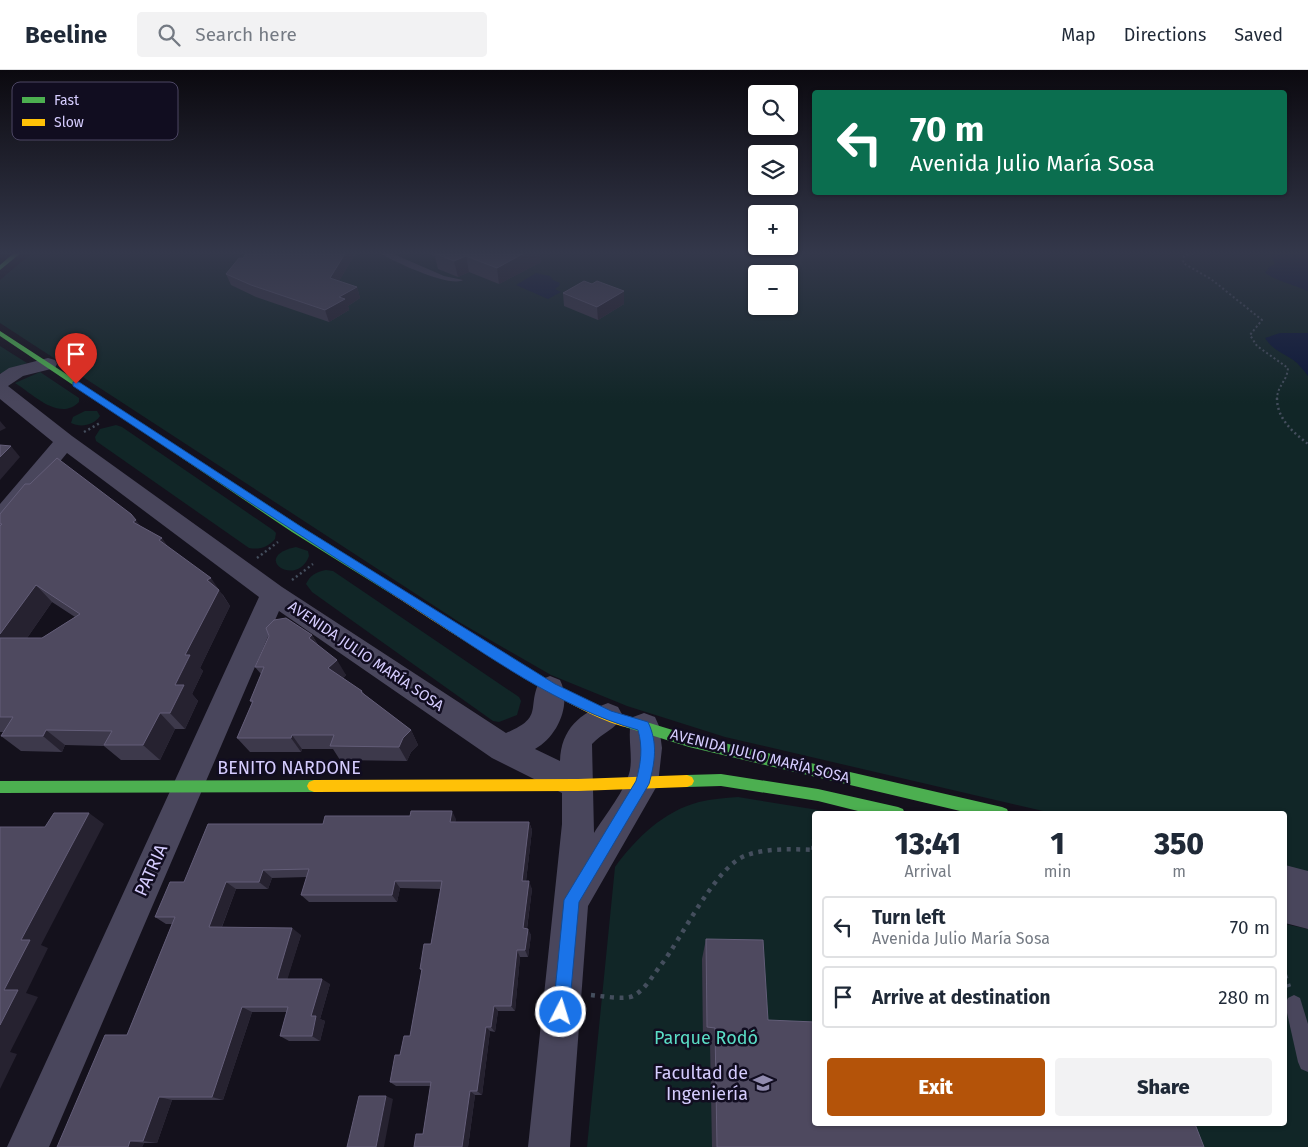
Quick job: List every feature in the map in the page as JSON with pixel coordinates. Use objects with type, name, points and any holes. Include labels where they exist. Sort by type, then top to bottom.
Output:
[{"type":"street","name":"AVENIDA JULIO MARÍA SOSA","points":[[0,333],[296,529],[550,688],[608,716],[689,741],[989,811]]},
{"type":"street","points":[[0,382],[16,372],[48,364]]},
{"type":"street","name":"AVENIDA JULIO MARÍA SOSA","points":[[0,389],[65,441],[273,594],[502,748],[578,785],[720,780],[818,794],[886,811]]},
{"type":"street","points":[[0,519],[65,441]]},
{"type":"street","name":"PATRIA","points":[[28,1147],[273,594]]},
{"type":"street","points":[[502,748],[524,740],[542,728],[548,716],[550,688]]},
{"type":"street","points":[[549,1147],[578,824],[578,785],[574,756],[578,739],[584,730],[608,716]]},
{"type":"street","points":[[572,900],[642,784],[648,763],[648,743],[644,726]]},
{"type":"street","name":"BENITO NARDONE","points":[[0,787],[578,785]]},
{"type":"street","points":[[1287,883],[1308,888]]},
{"type":"street","points":[[1287,906],[1308,911]]},
{"type":"lane","points":[[1294,1004],[1308,1062]]},
{"type":"path","points":[[1240,302],[1262,320],[1250,335],[1257,346],[1288,368],[1287,378],[1277,390],[1277,410],[1292,431],[1308,444]]},
{"type":"path","points":[[65,441],[119,413]]},
{"type":"path","points":[[240,570],[296,529]]},
{"type":"path","points":[[273,594],[331,550]]},
{"type":"path","points":[[563,993],[631,996],[641,990],[671,952],[696,909],[728,866],[746,855],[784,849],[812,850]]},
{"type":"green space","points":[[0,302],[748,302],[748,315],[798,315],[798,302],[1308,302],[1308,875],[1287,870],[1287,811],[1043,811],[725,737],[627,706],[551,675],[459,622],[0,323]]},
{"type":"green space","points":[[0,346],[27,363],[2,374],[0,373]]},
{"type":"green space","points":[[40,372],[79,398],[79,402],[63,409],[55,408],[15,383]]},
{"type":"green space","points":[[85,411],[97,411],[100,416],[94,422],[87,425],[71,423],[73,417]]},
{"type":"green space","points":[[116,425],[122,427],[273,530],[276,533],[275,539],[264,547],[257,549],[249,548],[96,441],[95,437],[100,429]]},
{"type":"green space","points":[[296,547],[308,551],[309,556],[303,565],[295,570],[280,568],[276,563],[277,557],[283,552]]},
{"type":"green space","points":[[326,570],[333,571],[519,697],[521,701],[517,715],[499,722],[493,721],[312,592],[306,584],[309,578]]},
{"type":"green space","name":"Parque Rodó","points":[[738,797],[824,811],[812,811],[812,1126],[1287,1126],[1287,924],[1308,929],[1308,1147],[587,1147],[615,867],[642,836],[663,819],[686,806],[714,799]]},
{"type":"water","points":[[1280,333],[1308,333],[1308,376],[1297,363],[1276,350],[1265,338]]},
{"type":"building","points":[[302,302],[339,302],[325,310]]},
{"type":"building","points":[[585,302],[605,302],[597,307]]},
{"type":"building","points":[[0,445],[11,446],[0,457]]},
{"type":"building","points":[[57,458],[131,514],[136,520],[133,522],[162,538],[159,540],[211,578],[207,580],[219,590],[185,655],[190,655],[175,685],[184,685],[170,713],[160,713],[143,745],[104,745],[112,731],[46,730],[43,736],[1,736],[13,717],[0,717],[0,638],[42,638],[80,614],[36,585],[0,634],[0,526],[2,524],[0,524],[0,514],[25,484],[30,484]]},
{"type":"building","points":[[286,618],[312,635],[309,638],[337,660],[328,668],[362,691],[411,730],[403,738],[399,747],[330,746],[334,735],[292,735],[291,738],[237,738],[253,701],[250,701],[264,667],[255,667],[269,636],[266,628],[274,620]]},
{"type":"building","points":[[411,811],[452,811],[450,822],[529,822],[522,881],[529,881],[523,928],[528,929],[525,950],[517,950],[511,1006],[494,1006],[491,1027],[486,1027],[477,1091],[470,1091],[462,1147],[414,1147],[416,1134],[423,1134],[431,1082],[390,1082],[395,1055],[400,1055],[404,1036],[410,1036],[422,969],[420,969],[424,944],[431,944],[442,881],[395,881],[392,895],[301,895],[309,869],[263,870],[259,882],[226,882],[209,927],[292,928],[277,979],[322,979],[311,1016],[316,1016],[312,1036],[280,1036],[288,1007],[242,1007],[212,1097],[159,1097],[143,1141],[130,1141],[128,1147],[57,1147],[105,1035],[127,1035],[175,917],[155,917],[170,882],[184,882],[208,824],[323,824],[325,816],[410,816]]},
{"type":"building","points":[[54,813],[89,813],[21,940],[30,940],[4,990],[18,990],[0,1025],[0,827],[45,827]]},
{"type":"building","name":"Facultad de Ingeniería","points":[[706,939],[763,940],[768,1020],[812,1022],[812,1126],[1196,1126],[1204,1147],[717,1147],[715,1028],[707,1027]]},
{"type":"building","points":[[359,1096],[386,1096],[376,1147],[347,1147]]},
{"type":"traffic: fast","points":[[0,333],[296,529],[397,592]]},
{"type":"traffic: fast","points":[[630,723],[689,741],[989,811]]},
{"type":"traffic: fast","points":[[687,781],[721,780],[818,795],[885,811]]},
{"type":"traffic: fast","points":[[0,787],[314,786]]},
{"type":"traffic: slow","points":[[397,592],[550,688],[608,716],[630,723]]},
{"type":"traffic: slow","points":[[314,786],[578,785],[687,781]]},
{"type":"place","name":"Facultad de Ingeniería","points":[[763,1083]]},
{"type":"route","points":[[76,384],[296,529],[550,688],[608,716],[644,726],[648,743],[648,763],[642,784],[572,900],[561,1012]]}]
